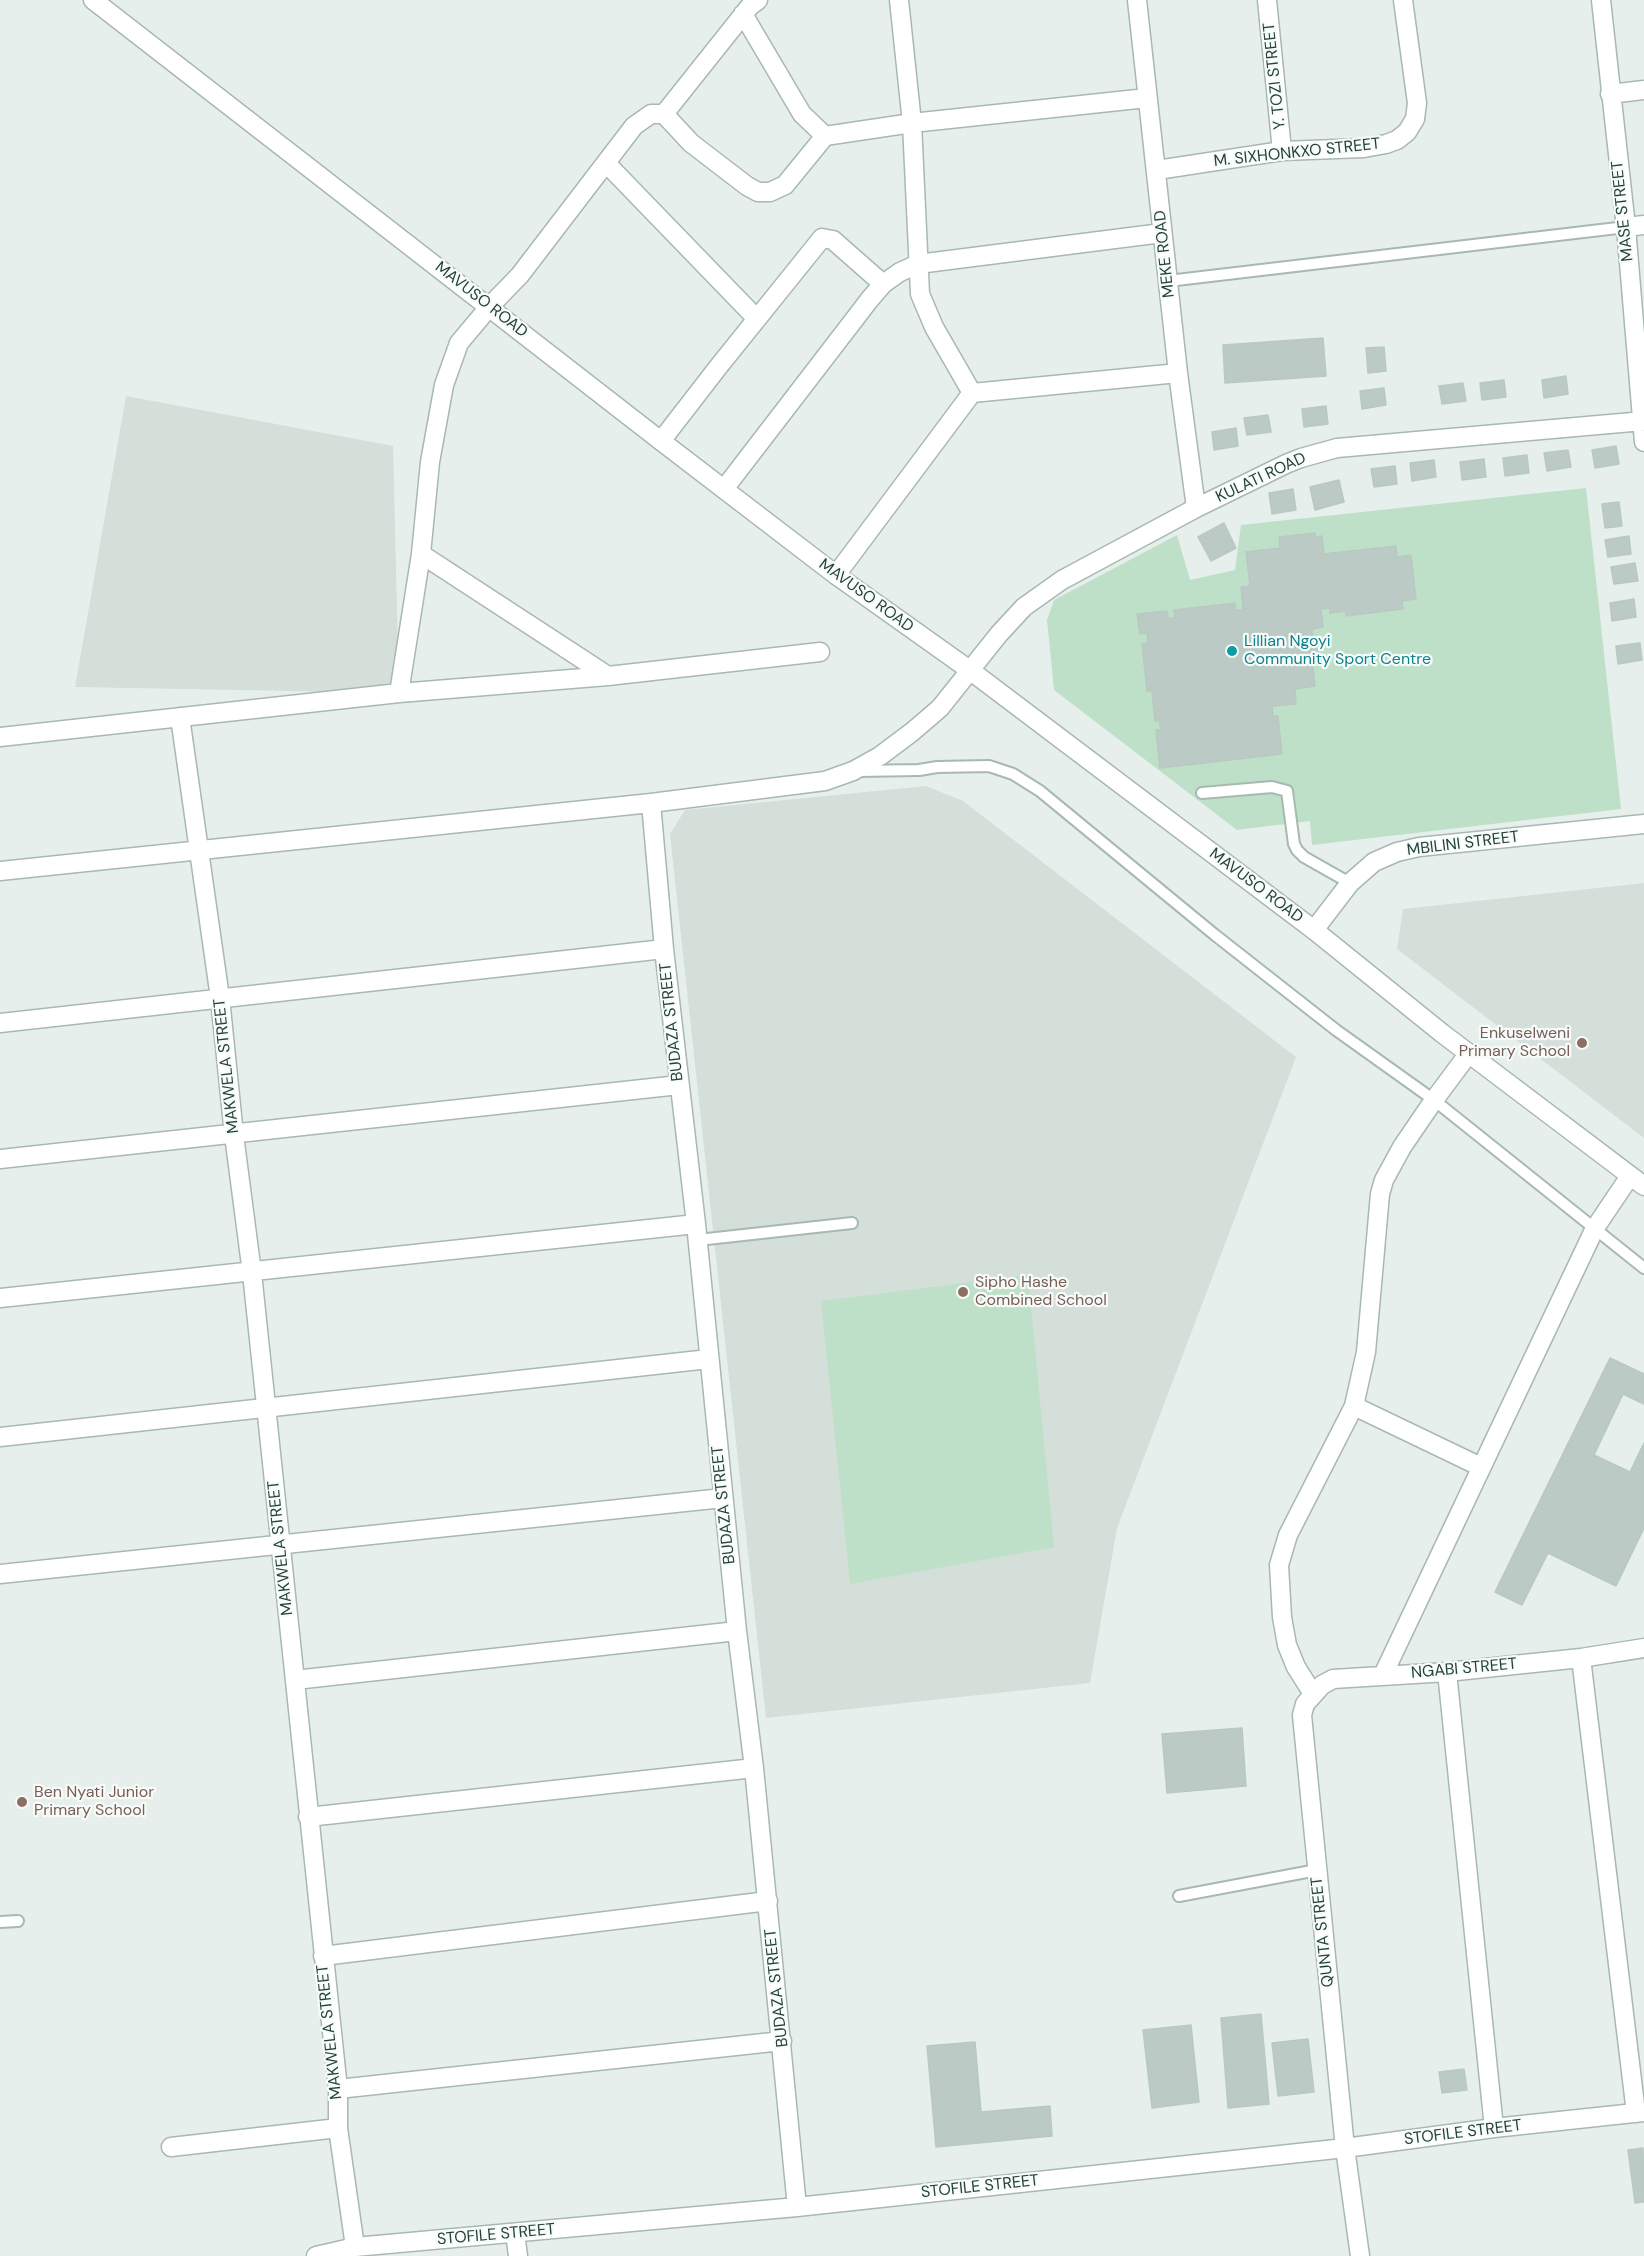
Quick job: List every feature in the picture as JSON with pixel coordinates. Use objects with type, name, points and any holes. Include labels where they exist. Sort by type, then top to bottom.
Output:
[{"type":"street","name":"MAVUSO ROAD","points":[[93,0],[836,575],[970,671],[1314,930],[1469,1053],[1637,1181]]},
{"type":"street","points":[[664,114],[743,14],[758,0]]},
{"type":"street","points":[[900,0],[912,123],[920,294],[926,310],[972,393]]},
{"type":"street","name":"MEKE ROAD","points":[[1137,0],[1178,373],[1196,508]]},
{"type":"street","name":"Y. TOZI STREET","points":[[1267,0],[1282,152]]},
{"type":"street","name":"M. SIXHONKXO STREET","points":[[1156,170],[1282,152],[1364,148],[1397,140],[1407,132],[1418,103],[1403,0]]},
{"type":"street","name":"MASE STREET","points":[[1601,0],[1610,93],[1635,226],[1644,442]]},
{"type":"street","points":[[743,14],[802,114],[825,136]]},
{"type":"street","points":[[1610,93],[1644,90]]},
{"type":"street","points":[[399,693],[421,554],[430,462],[444,385],[459,343],[520,275],[634,126],[643,118],[651,114],[664,114],[691,143],[758,192],[770,192],[785,185],[825,136],[912,123],[1148,98]]},
{"type":"street","points":[[606,163],[757,319]]},
{"type":"street","points":[[724,489],[883,284],[918,264],[1162,233]]},
{"type":"street","points":[[661,441],[815,246],[825,238],[833,240],[883,284]]},
{"type":"street","points":[[836,575],[972,393],[1178,373]]},
{"type":"street","name":"KULATI ROAD","points":[[0,871],[651,803],[825,781],[853,771],[880,756],[912,732],[940,708],[999,634],[1024,607],[1062,580],[1196,508],[1301,458],[1337,448],[1642,421]]},
{"type":"street","points":[[421,554],[608,676]]},
{"type":"street","points":[[0,736],[399,693],[608,676],[820,652]]},
{"type":"street","name":"MAKWELA STREET","points":[[180,717],[220,998],[234,1135],[252,1272],[338,2089],[338,2128],[355,2247]]},
{"type":"street","name":"BUDAZA STREET","points":[[651,803],[664,949],[697,1232],[737,1631],[768,1901],[797,2207]]},
{"type":"street","name":"MBILINI STREET","points":[[1314,930],[1350,883],[1374,862],[1396,852],[1419,847],[1644,824]]},
{"type":"street","points":[[0,1023],[664,949]]},
{"type":"street","points":[[1313,1694],[1296,1668],[1287,1645],[1281,1617],[1279,1565],[1288,1535],[1354,1406],[1366,1352],[1380,1194],[1384,1180],[1402,1147],[1469,1053]]},
{"type":"street","points":[[0,1159],[679,1085]]},
{"type":"street","points":[[1383,1675],[1595,1228],[1637,1181]]},
{"type":"street","points":[[0,1298],[252,1272],[697,1232]]},
{"type":"street","points":[[0,1437],[709,1359]]},
{"type":"street","points":[[1354,1406],[1481,1467]]},
{"type":"street","points":[[0,1574],[723,1498]]},
{"type":"street","points":[[296,1680],[737,1631]]},
{"type":"street","name":"NGABI STREET","points":[[1313,1694],[1333,1679],[1447,1672],[1581,1658],[1644,1648]]},
{"type":"street","points":[[1581,1658],[1640,2113]]},
{"type":"street","points":[[1447,1672],[1494,2128]]},
{"type":"street","name":"QUNTA STREET","points":[[1313,1694],[1305,1704],[1302,1715],[1345,2148],[1359,2256]]},
{"type":"street","points":[[308,1817],[754,1768]]},
{"type":"street","points":[[323,1956],[768,1901]]},
{"type":"street","points":[[338,2089],[782,2041]]},
{"type":"street","name":"STOFILE STREET","points":[[316,2256],[355,2247],[797,2207],[1345,2148],[1494,2128],[1640,2113]]},
{"type":"street","points":[[171,2147],[338,2128]]},
{"type":"street","points":[[515,2233],[518,2256]]},
{"type":"lane","points":[[1168,281],[1635,226]]},
{"type":"lane","points":[[853,771],[919,770],[937,766],[989,766],[1012,774],[1040,791],[1205,927],[1336,1030],[1434,1100],[1644,1268]]},
{"type":"lane","points":[[1202,793],[1272,787],[1287,791],[1294,844],[1297,850],[1304,857],[1350,883]]},
{"type":"lane","points":[[697,1232],[852,1223]]},
{"type":"lane","points":[[1179,1896],[1317,1870]]},
{"type":"lane","points":[[0,1922],[18,1921]]},
{"type":"shaded area","points":[[126,396],[393,446],[399,693],[75,687]]},
{"type":"shaded area","name":"Sipho Hashe Combined School","points":[[926,786],[963,801],[1296,1057],[1117,1528],[1090,1683],[766,1718],[670,834],[685,810]]},
{"type":"shaded area","name":"Enkuselweni Primary School","points":[[1644,883],[1644,1138],[1397,949],[1403,909]]},
{"type":"green space","points":[[1586,488],[1621,809],[1312,845],[1310,821],[1237,830],[1054,690],[1047,620],[1054,600],[1177,535],[1190,580],[1235,570],[1241,525]]},
{"type":"green space","points":[[1028,1275],[1054,1547],[850,1584],[821,1301]]},
{"type":"building","points":[[1323,338],[1326,376],[1225,383],[1223,345]]},
{"type":"building","points":[[1384,347],[1386,371],[1368,373],[1366,348]]},
{"type":"building","points":[[1566,376],[1568,394],[1544,398],[1542,380]]},
{"type":"building","points":[[1504,380],[1506,397],[1482,400],[1480,383]]},
{"type":"building","points":[[1463,383],[1466,401],[1442,404],[1439,386]]},
{"type":"building","points":[[1384,388],[1386,405],[1362,409],[1360,391]]},
{"type":"building","points":[[1326,406],[1328,424],[1304,427],[1302,409]]},
{"type":"building","points":[[1268,415],[1271,432],[1247,435],[1244,418]]},
{"type":"building","points":[[1236,428],[1238,446],[1214,450],[1212,432]]},
{"type":"building","points":[[1616,446],[1619,464],[1595,468],[1592,450]]},
{"type":"building","points":[[1568,450],[1571,467],[1547,471],[1544,453]]},
{"type":"building","points":[[1527,455],[1529,473],[1505,476],[1503,458]]},
{"type":"building","points":[[1484,459],[1486,477],[1462,480],[1460,462]]},
{"type":"building","points":[[1434,460],[1436,477],[1412,481],[1410,463]]},
{"type":"building","points":[[1395,466],[1397,484],[1374,487],[1371,469]]},
{"type":"building","points":[[1339,480],[1344,502],[1315,510],[1310,487]]},
{"type":"building","points":[[1293,489],[1296,510],[1272,514],[1269,493]]},
{"type":"building","points":[[1619,502],[1622,526],[1605,528],[1602,504]]},
{"type":"building","points":[[1224,523],[1236,548],[1211,561],[1198,537]]},
{"type":"building","name":"Lillian Ngoyi Community Sport Centre","points":[[1315,533],[1315,537],[1322,536],[1324,554],[1396,546],[1397,557],[1411,555],[1416,599],[1402,601],[1403,609],[1346,616],[1346,611],[1330,613],[1330,608],[1321,609],[1323,627],[1312,629],[1313,640],[1319,639],[1321,658],[1312,659],[1315,686],[1295,689],[1296,704],[1272,706],[1273,716],[1278,716],[1282,754],[1160,768],[1156,730],[1161,730],[1159,720],[1155,721],[1152,691],[1147,691],[1142,644],[1148,643],[1147,633],[1140,634],[1137,614],[1167,611],[1168,618],[1175,618],[1174,610],[1235,603],[1236,610],[1243,610],[1241,587],[1250,586],[1246,552],[1280,548],[1279,537]]},
{"type":"building","points":[[1629,536],[1631,554],[1608,557],[1605,540]]},
{"type":"building","points":[[1635,563],[1638,581],[1614,584],[1611,567]]},
{"type":"building","points":[[1634,599],[1636,617],[1612,621],[1610,603]]},
{"type":"building","points":[[1640,643],[1642,660],[1618,664],[1616,646]]},
{"type":"building","points":[[1610,1358],[1644,1374],[1644,1404],[1623,1394],[1594,1455],[1630,1472],[1644,1443],[1644,1528],[1616,1586],[1548,1553],[1522,1605],[1495,1592]]},
{"type":"building","points":[[1242,1728],[1246,1786],[1167,1793],[1162,1734]]},
{"type":"building","points":[[1261,2014],[1269,2104],[1228,2108],[1221,2018]]},
{"type":"building","points":[[1191,2025],[1199,2102],[1152,2108],[1143,2030]]},
{"type":"building","points":[[1308,2039],[1314,2092],[1278,2096],[1272,2043]]},
{"type":"building","points":[[975,2042],[981,2112],[1050,2106],[1052,2136],[936,2147],[927,2046]]},
{"type":"building","points":[[1464,2069],[1467,2090],[1442,2093],[1439,2072]]},
{"type":"building","points":[[1643,2148],[1644,2202],[1635,2203],[1628,2150]]},
{"type":"place","name":"Lillian Ngoyi Community Sport Centre","points":[[1232,651]]},
{"type":"place","name":"Enkuselweni Primary School","points":[[1582,1043]]},
{"type":"place","name":"Sipho Hashe Combined School","points":[[963,1292]]},
{"type":"place","name":"Ben Nyati Junior Primary School","points":[[22,1802]]}]
